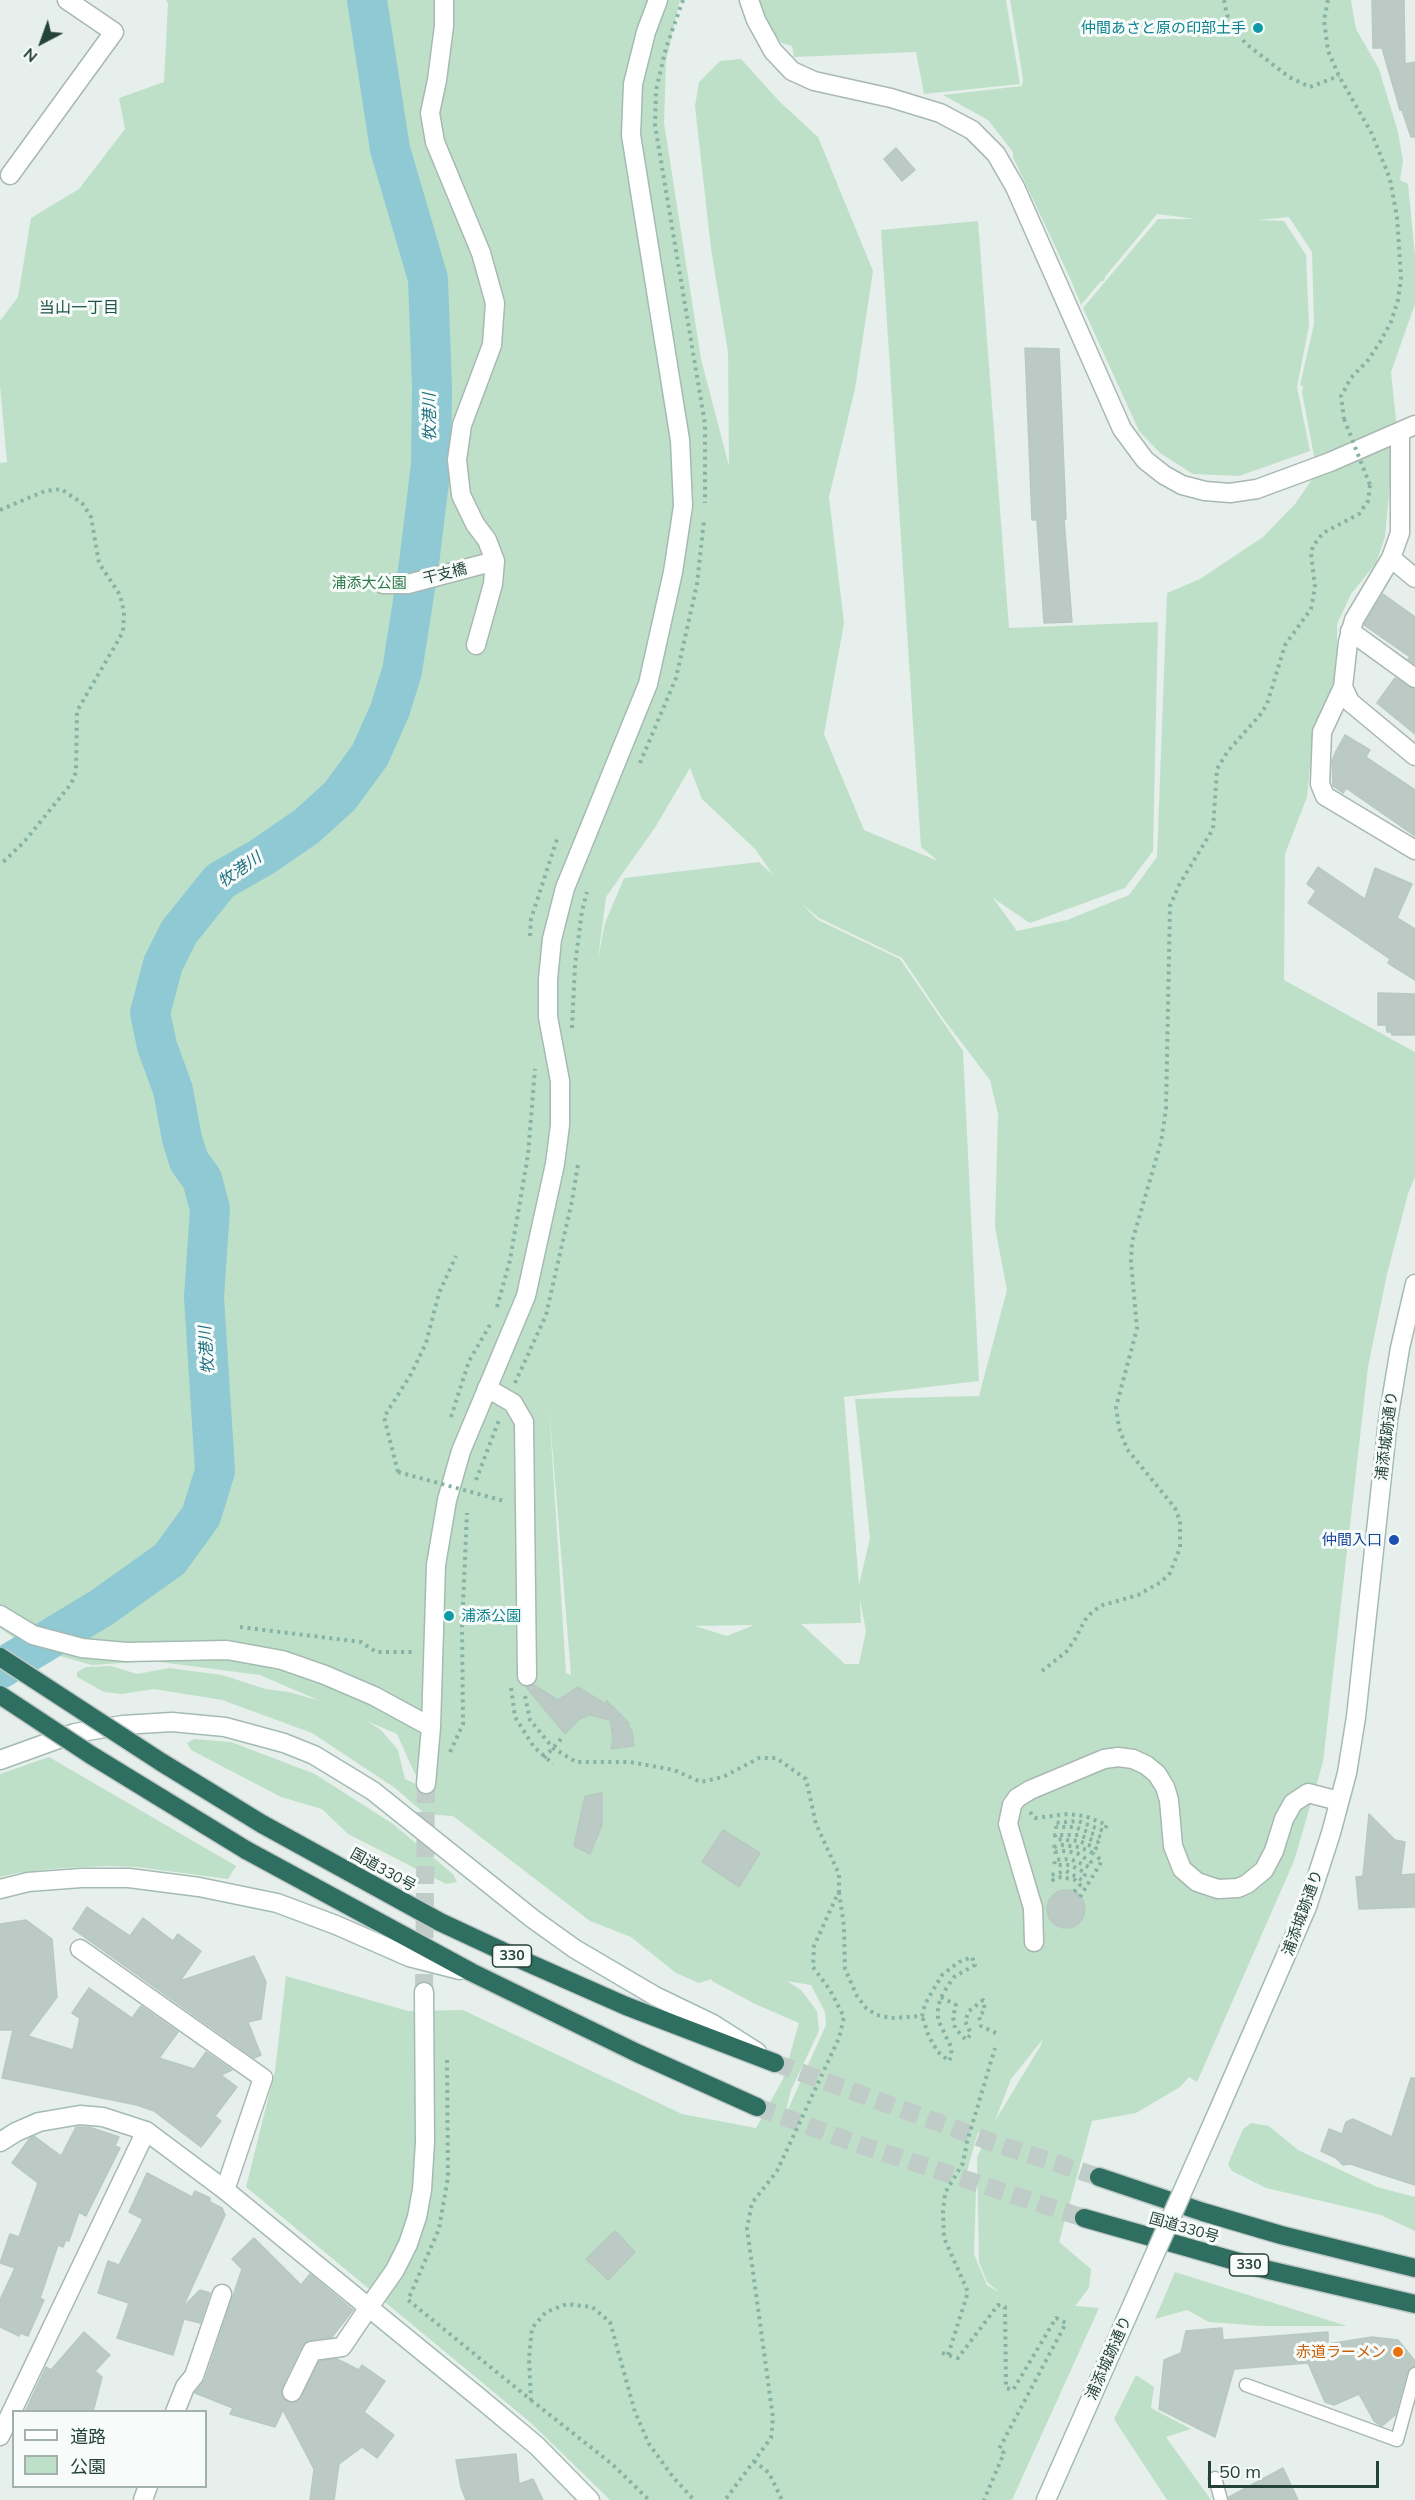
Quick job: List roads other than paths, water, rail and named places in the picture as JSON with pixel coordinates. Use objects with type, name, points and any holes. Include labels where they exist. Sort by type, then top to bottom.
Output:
[{"type":"highway","name":"国道330号","points":[[0,1657],[101,1724],[262,1824],[440,1922],[626,2006],[775,2063]]},
{"type":"highway","name":"330","points":[[0,1695],[91,1755],[246,1850],[471,1972],[637,2053],[757,2106]]},
{"type":"highway","name":"国道330号","points":[[1099,2177],[1269,2232],[1415,2268]]},
{"type":"highway","name":"国道330号","points":[[1084,2218],[1260,2268],[1415,2304]]},
{"type":"street","points":[[10,175],[114,32],[67,0]]},
{"type":"street","points":[[444,0],[444,26],[438,80],[430,113],[435,142],[481,253],[495,303],[492,345],[462,425],[457,460],[462,495],[475,524],[487,540],[488,563],[493,584],[476,645]]},
{"type":"street","points":[[426,1784],[431,1727],[436,1565],[447,1500],[461,1451],[526,1296],[555,1164],[560,1125],[560,1081],[548,1017],[548,979],[552,939],[565,888],[648,684],[673,572],[683,506],[680,440],[631,135],[633,84],[645,32],[658,0]]},
{"type":"street","points":[[749,0],[769,44],[792,71],[814,81],[891,98],[940,113],[972,130],[996,154],[1015,187],[1122,429],[1146,460],[1164,475],[1182,485],[1205,491],[1230,493],[1257,489],[1330,462],[1408,428],[1408,497],[1400,533],[1391,558],[1363,602],[1350,631],[1343,687],[1322,732],[1320,784],[1324,796],[1415,850]]},
{"type":"street","points":[[1391,558],[1415,578]]},
{"type":"street","name":"干支橋","points":[[383,584],[408,584],[488,563]]},
{"type":"street","points":[[1350,631],[1415,678]]},
{"type":"street","points":[[1343,687],[1350,702],[1415,756]]},
{"type":"street","name":"浦添城跡通り","points":[[1046,2500],[1292,1946],[1319,1870],[1339,1801],[1356,1718],[1388,1420],[1400,1348],[1415,1284]]},
{"type":"street","points":[[487,1388],[513,1403],[524,1422],[526,1676]]},
{"type":"street","points":[[0,1615],[33,1635],[82,1648],[126,1652],[227,1650],[282,1660],[374,1696],[431,1727]]},
{"type":"street","points":[[0,1760],[75,1733],[123,1725],[172,1722],[225,1726],[284,1743],[314,1755],[373,1791],[574,1949],[655,1996],[713,2024],[775,2063]]},
{"type":"street","points":[[1034,1942],[1033,1908],[1008,1824],[1009,1813],[1017,1798],[1030,1790],[1104,1759],[1118,1757],[1133,1759],[1152,1770],[1165,1787],[1169,1800],[1173,1846],[1182,1869],[1207,1887],[1227,1890],[1247,1884],[1264,1870],[1274,1851],[1284,1819],[1293,1803],[1308,1793],[1339,1801]]},
{"type":"street","points":[[0,1889],[28,1882],[81,1878],[129,1878],[199,1887],[277,1903],[336,1925],[409,1957],[471,1972]]},
{"type":"street","points":[[80,1949],[263,2078],[225,2190]]},
{"type":"street","points":[[292,2392],[312,2351],[342,2347],[395,2270],[408,2244],[417,2217],[422,2190],[425,2142],[424,1992]]},
{"type":"street","points":[[0,2142],[39,2122],[80,2115],[103,2117],[146,2131],[225,2190],[537,2446],[590,2500]]},
{"type":"street","points":[[12,2410],[146,2131]]},
{"type":"street","points":[[176,2410],[185,2386],[194,2376],[222,2295]]},
{"type":"street","points":[[0,2436],[12,2411]]},
{"type":"lane","points":[[1246,2385],[1397,2440],[1415,2374]]},
{"type":"lane","points":[[1215,2478],[1221,2500]]},
{"type":"waterway","name":"牧港川","points":[[0,1669],[101,1608],[170,1559],[201,1516],[215,1471],[204,1297],[210,1209],[202,1179],[189,1161],[182,1139],[173,1090],[157,1046],[150,1013],[163,964],[179,932],[220,881],[262,857],[307,826],[340,796],[370,755],[390,710],[402,671],[431,465],[432,387],[428,279],[390,149],[367,0]]},
{"type":"tunnel","points":[[424,1992],[426,1784]]},
{"type":"tunnel","points":[[775,2063],[997,2144],[1099,2177]]},
{"type":"tunnel","points":[[757,2107],[860,2145],[1084,2218]]},
{"type":"place","name":"仲間あさと原の印部土手","points":[[1258,28]]},
{"type":"place","name":"仲間入口","points":[[1394,1540]]},
{"type":"place","name":"浦添公園","points":[[449,1616]]},
{"type":"place","name":"赤道ラーメン","points":[[1398,2352]]},
{"type":"district","name":"当山一丁目","points":[[79,308]]},
{"type":"park label","name":"浦添大公園","points":[[369,583]]}]
